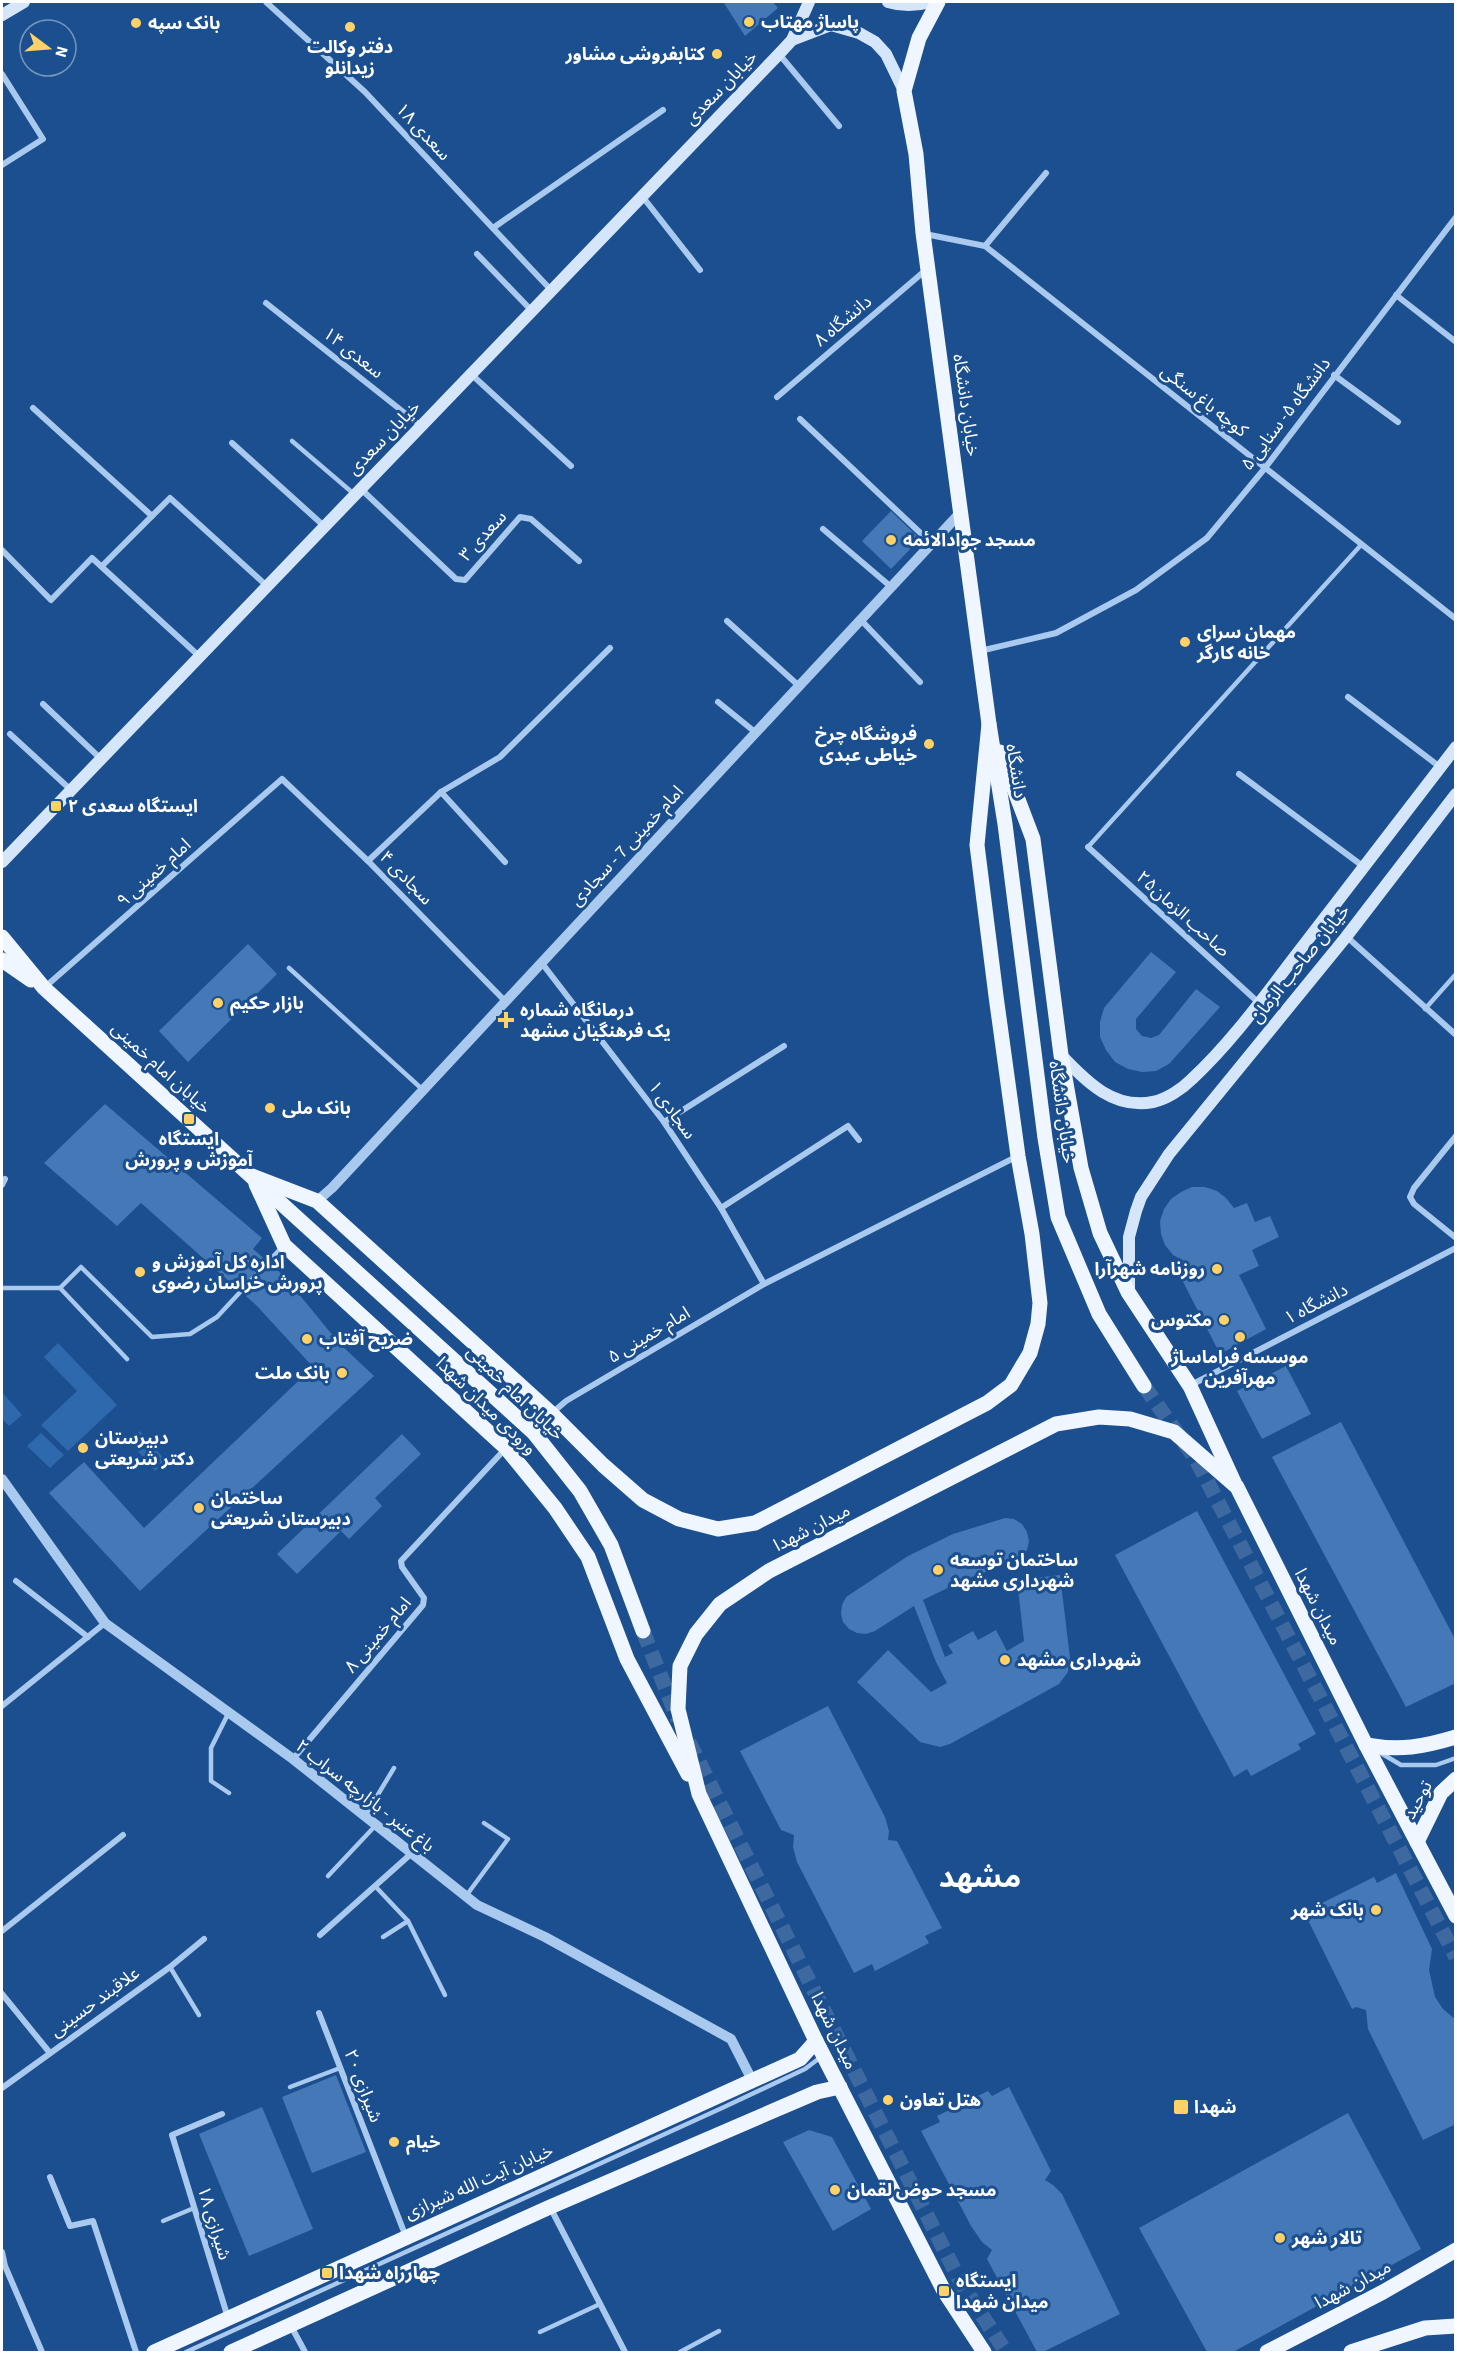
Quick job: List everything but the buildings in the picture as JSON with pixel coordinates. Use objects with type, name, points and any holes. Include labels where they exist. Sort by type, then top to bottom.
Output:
[{"type":"main road","points":[[2,15],[24,2]]},
{"type":"main road","points":[[792,40],[809,2]]},
{"type":"main road","points":[[888,2],[906,5],[930,2]]},
{"type":"main road","points":[[904,91],[919,38],[938,2]]},
{"type":"main road","points":[[792,40],[831,25],[859,33],[874,42],[886,54],[904,91]]},
{"type":"main road","name":"خیابان سعدی","points":[[2,862],[792,40]]},
{"type":"main road","name":"خیابان دانشگاه","points":[[904,91],[916,154],[923,233],[989,724]]},
{"type":"main road","points":[[989,724],[1034,839],[1061,1055],[1081,1168],[1100,1233],[1128,1292],[1190,1386],[1237,1487]]},
{"type":"main road","points":[[252,1176],[317,1201],[552,1414],[603,1465],[644,1500],[679,1519],[718,1529],[755,1523],[987,1403],[1011,1385],[1030,1353],[1038,1324],[1040,1303],[977,845],[989,724]]},
{"type":"main road","name":"دانشگاه","points":[[989,724],[1005,824]]},
{"type":"main road","points":[[1061,1055],[1094,1087],[1108,1096],[1134,1103],[1155,1102],[1173,1094],[1191,1080],[1259,1003],[1455,747]]},
{"type":"main road","name":"خیابان صاحب الزمان","points":[[1128,1292],[1129,1237],[1136,1211],[1141,1197],[1169,1154],[1346,937],[1455,794]]},
{"type":"main road","name":"خیابان دانشگاه","points":[[1005,824],[1045,1138],[1058,1217],[1099,1314],[1144,1386]]},
{"type":"main road","name":"خیابان امام خمینی","points":[[2,937],[44,988]]},
{"type":"main road","name":"خیابان امام خمینی","points":[[2,960],[44,988],[534,1433],[580,1491],[611,1545],[643,1631]]},
{"type":"main road","name":"ورودی میدان شهدا","points":[[252,1176],[284,1245],[506,1448],[555,1508],[588,1557],[627,1659],[699,1794]]},
{"type":"main road","name":"میدان شهدا","points":[[984,2352],[944,2291],[816,2041],[699,1794],[678,1709],[680,1666],[696,1634],[720,1604],[769,1572],[1056,1424],[1099,1417],[1130,1419],[1174,1432],[1237,1487],[1455,1916]]},
{"type":"main road","points":[[1366,1744],[1386,1748],[1416,1748],[1455,1737]]},
{"type":"main road","name":"توحید","points":[[1417,1842],[1441,1793],[1455,1779]]},
{"type":"main road","name":"خیابان آیت الله شیرازی","points":[[154,2352],[800,2059],[816,2041]]},
{"type":"main road","points":[[231,2352],[550,2207],[818,2092],[840,2087]]},
{"type":"main road","name":"میدان شهدا","points":[[1268,2352],[1383,2292],[1455,2250]]},
{"type":"main road","points":[[1351,2352],[1425,2328],[1455,2326]]},
{"type":"street","name":"سعدی ۱۸","points":[[266,2],[365,92],[551,290]]},
{"type":"street","points":[[779,54],[838,126]]},
{"type":"street","points":[[2,74],[43,139],[2,165]]},
{"type":"street","points":[[493,228],[663,110]]},
{"type":"street","points":[[985,246],[1046,173]]},
{"type":"street","points":[[642,196],[700,270]]},
{"type":"street","name":"دانشگاه ۵- سنایی ۵","points":[[980,651],[1056,633],[1137,590],[1207,538],[1265,468],[1455,219]]},
{"type":"street","name":"کوچه باغ سنگی","points":[[923,233],[985,246],[1455,617]]},
{"type":"street","points":[[477,254],[531,310]]},
{"type":"street","name":"دانشگاه ۸","points":[[777,397],[928,268]]},
{"type":"street","points":[[1396,295],[1455,342]]},
{"type":"street","name":"سعدی ۱۴","points":[[266,303],[421,426]]},
{"type":"street","points":[[471,374],[571,466]]},
{"type":"street","points":[[1334,375],[1398,422]]},
{"type":"street","points":[[33,408],[152,516]]},
{"type":"street","points":[[800,418],[931,543]]},
{"type":"street","points":[[232,442],[324,526]]},
{"type":"street","name":"سعدی ۳","points":[[358,491],[460,581],[465,580],[520,517],[531,519],[579,561]]},
{"type":"street","points":[[102,566],[170,498],[267,586]]},
{"type":"street","name":"امام خمینی 7 - سجادی","points":[[317,1201],[332,1188],[960,512]]},
{"type":"street","points":[[823,529],[890,586]]},
{"type":"street","points":[[2,550],[51,600],[92,558],[199,656]]},
{"type":"street","points":[[859,619],[920,682]]},
{"type":"street","points":[[727,621],[798,685]]},
{"type":"street","points":[[368,861],[441,792],[500,757],[610,648]]},
{"type":"street","points":[[1348,697],[1440,767]]},
{"type":"street","points":[[718,702],[755,732]]},
{"type":"street","points":[[43,704],[101,759]]},
{"type":"street","points":[[10,734],[71,790]]},
{"type":"street","points":[[1239,774],[1364,867]]},
{"type":"street","name":"سجادی ۴","points":[[282,779],[368,861],[505,1001]]},
{"type":"street","name":"امام خمینی ۹","points":[[44,988],[282,779]]},
{"type":"street","points":[[441,792],[505,862]]},
{"type":"street","name":"صاحب الزمان۲۵","points":[[1088,847],[1259,1003]]},
{"type":"street","points":[[1346,937],[1455,1035]]},
{"type":"street","name":"سجادی ۱","points":[[541,962],[664,1122],[721,1208],[765,1284]]},
{"type":"street","points":[[664,1122],[784,1046]]},
{"type":"street","points":[[721,1208],[848,1126],[858,1140]]},
{"type":"street","points":[[1455,1136],[1414,1188],[1410,1197],[1414,1204],[1455,1238]]},
{"type":"street","name":"امام خمینی ۵","points":[[552,1414],[566,1401],[765,1284],[1018,1156]]},
{"type":"street","name":"دانشگاه ۱","points":[[1190,1386],[1455,1248]]},
{"type":"street","name":"امام خمینی ۸","points":[[293,1759],[423,1605],[424,1598],[402,1567],[401,1561],[506,1448]]},
{"type":"street","name":"باغ عنبر - بازارچه سراب ۲","points":[[2,1479],[105,1623],[293,1759],[477,1905],[545,1937],[731,2039],[752,2080]]},
{"type":"street","points":[[16,1581],[88,1637]]},
{"type":"street","points":[[2,1706],[105,1623]]},
{"type":"street","points":[[2,1931],[123,1835]]},
{"type":"street","points":[[320,1935],[412,1853]]},
{"type":"street","name":"علاقبند حسینی","points":[[2,2088],[170,1967],[204,1939]]},
{"type":"street","points":[[2,1994],[50,2053]]},
{"type":"street","name":"شیرازی ۲۰","points":[[318,2013],[406,2237]]},
{"type":"street","name":"شیرازی ۱۸","points":[[222,2115],[172,2136],[228,2318]]},
{"type":"street","points":[[50,2177],[70,2226],[92,2220],[136,2352]]},
{"type":"street","points":[[550,2207],[625,2352]]},
{"type":"street","points":[[2,2253],[5,2266],[42,2352]]},
{"type":"street","points":[[291,2325],[304,2352]]},
{"type":"lane","points":[[292,441],[358,491]]},
{"type":"lane","points":[[1088,847],[1361,545]]},
{"type":"lane","points":[[289,968],[422,1089]]},
{"type":"lane","points":[[1425,1009],[1455,974]]},
{"type":"lane","points":[[2,1288],[60,1288],[81,1267],[152,1336],[190,1334],[217,1317],[284,1245]]},
{"type":"lane","points":[[60,1288],[127,1359]]},
{"type":"lane","points":[[229,1712],[211,1748],[211,1780],[229,1793]]},
{"type":"lane","points":[[1366,1744],[1401,1765],[1436,1765],[1455,1758]]},
{"type":"lane","points":[[365,1816],[394,1768]]},
{"type":"lane","points":[[466,1896],[508,1839],[484,1823]]},
{"type":"lane","points":[[328,1876],[376,1825]]},
{"type":"lane","points":[[375,1886],[408,1921],[445,1995]]},
{"type":"lane","points":[[383,1937],[408,1921]]},
{"type":"lane","points":[[170,1967],[199,2015]]},
{"type":"lane","points":[[186,2352],[743,2099],[805,2069],[824,2055]]},
{"type":"lane","points":[[290,2087],[340,2068]]},
{"type":"lane","points":[[163,2221],[194,2208]]},
{"type":"lane","points":[[540,2332],[600,2304]]},
{"type":"lane","points":[[680,2352],[719,2331]]},
{"type":"shaded area","points":[[58,1343],[117,1405],[68,1451],[41,1425],[77,1391],[44,1357]]},
{"type":"shaded area","points":[[2,1392],[22,1415],[9,1426],[2,1419]]},
{"type":"shaded area","points":[[140,1431],[166,1461],[155,1471],[129,1441]]},
{"type":"shaded area","points":[[41,1433],[64,1455],[50,1468],[27,1446]]},
{"type":"tunnel","points":[[1144,1386],[1195,1458],[1456,1957]]},
{"type":"tunnel","points":[[643,1631],[678,1720]]},
{"type":"tunnel","points":[[689,1742],[961,2283],[1006,2352]]},
{"type":"place","name":"پاساژ مهتاب","points":[[749,22]]},
{"type":"place","name":"بانک سپه","points":[[136,23]]},
{"type":"place","name":"دفتر وکالت زیدانلو","points":[[350,27]]},
{"type":"place","name":"کتابفروشی مشاور","points":[[717,54]]},
{"type":"place","name":"مسجد جوادالائمه","points":[[891,540]]},
{"type":"place","name":"مهمان سرای خانه کارگر","points":[[1185,642]]},
{"type":"place","name":"فروشگاه چرخ خیاطی عبدی","points":[[929,744]]},
{"type":"place","name":"ایستگاه سعدی ۲","points":[[56,806]]},
{"type":"place","name":"بازار حکیم","points":[[218,1003]]},
{"type":"place","name":"درمانگاه شماره یک فرهنگیان مشهد","points":[[506,1020]]},
{"type":"place","name":"بانک ملی","points":[[270,1108]]},
{"type":"place","name":"ایستگاه آموزش و پرورش","points":[[189,1119]]},
{"type":"place","name":"روزنامه شهرآرا","points":[[1217,1269]]},
{"type":"place","name":"اداره کل آموزش و پرورش خراسان رضوی","points":[[140,1272]]},
{"type":"place","name":"مکتوس","points":[[1224,1320]]},
{"type":"place","name":"موسسه فراماساژ مهرآفرین","points":[[1240,1337]]},
{"type":"place","name":"ضریح آفتاب","points":[[307,1339]]},
{"type":"place","name":"بانک ملت","points":[[342,1373]]},
{"type":"place","name":"دبیرستان دکتر شریعتی","points":[[83,1448]]},
{"type":"place","name":"ساختمان دبیرستان شریعتی","points":[[199,1508]]},
{"type":"place","name":"ساختمان توسعه شهرداری مشهد","points":[[938,1570]]},
{"type":"place","name":"شهرداری مشهد","points":[[1005,1660]]},
{"type":"place","name":"بانک شهر","points":[[1376,1910]]},
{"type":"place","name":"هتل تعاون","points":[[888,2100]]},
{"type":"place","name":"شهدا","points":[[1181,2107]]},
{"type":"place","name":"خیام","points":[[394,2142]]},
{"type":"place","name":"مسجد حوض لقمان","points":[[835,2190]]},
{"type":"place","name":"تالار شهر","points":[[1280,2238]]},
{"type":"place","name":"چهارراه شهدا","points":[[327,2273]]},
{"type":"place","name":"ایستگاه میدان شهدا","points":[[944,2291]]},
{"type":"district","name":"مشهد","points":[[980,1877]]}]
